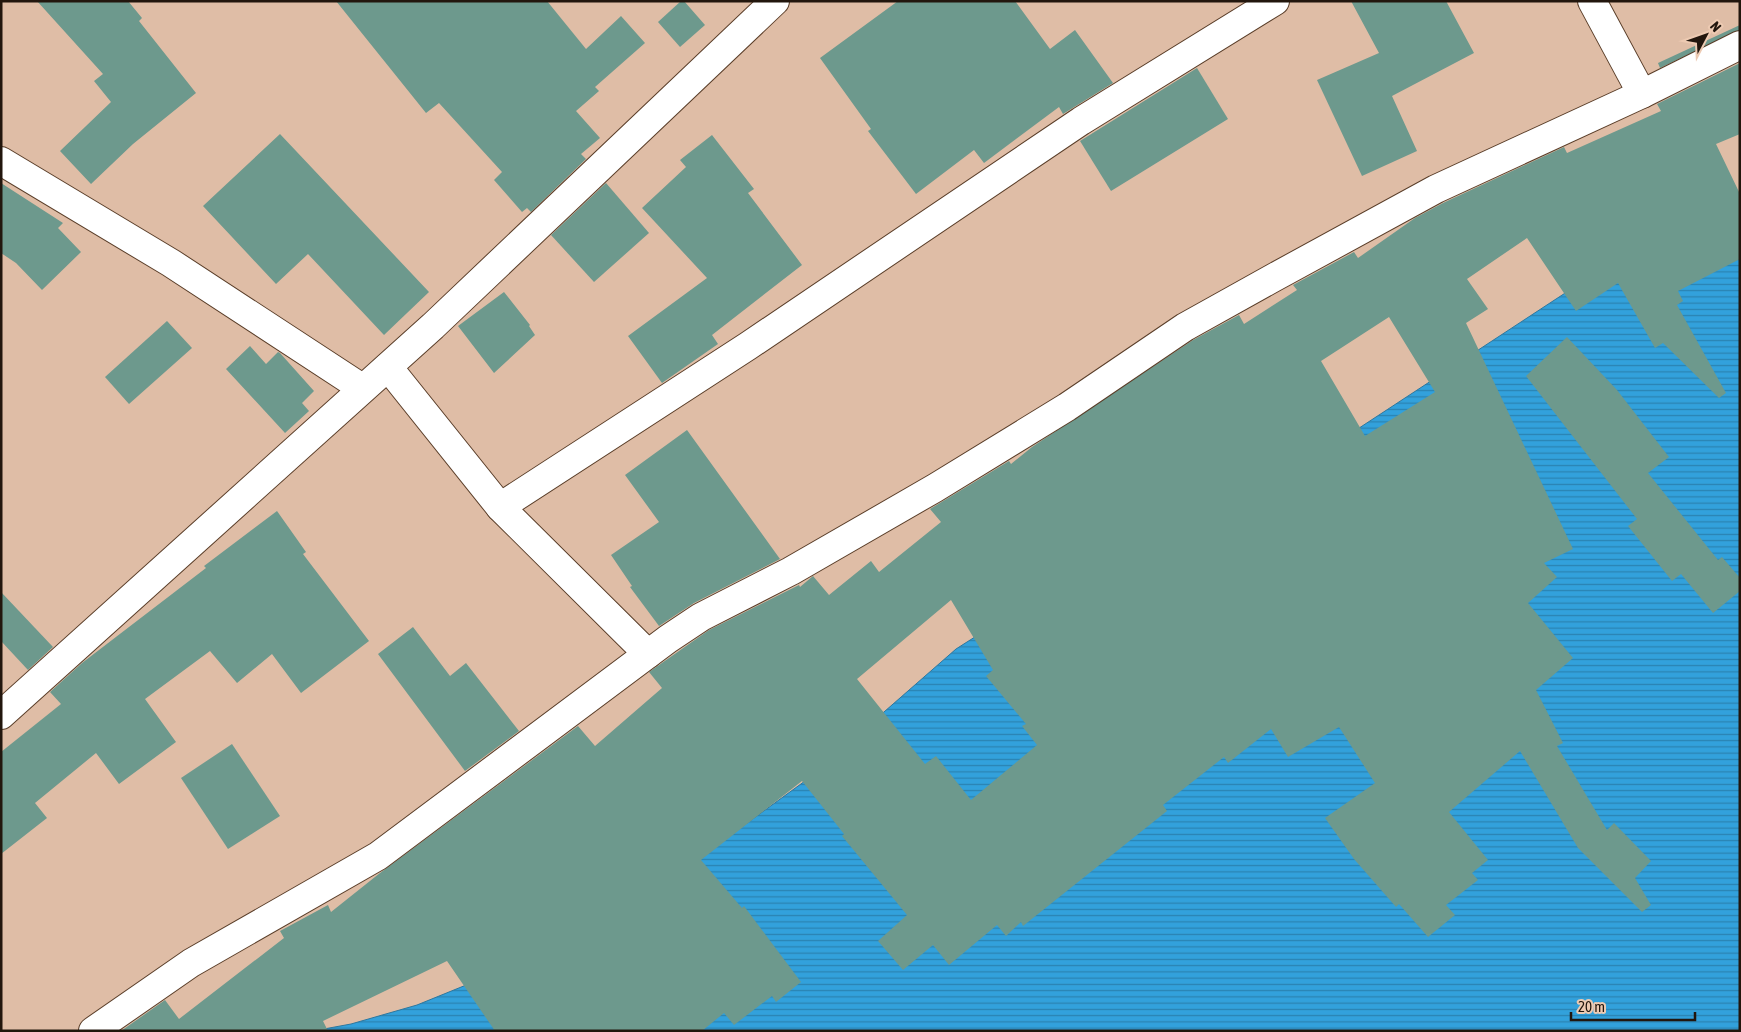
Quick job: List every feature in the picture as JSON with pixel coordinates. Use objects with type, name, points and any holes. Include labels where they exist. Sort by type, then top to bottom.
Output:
[{"type":"street","points":[[1,714],[362,388],[388,367],[775,1]]},
{"type":"street","points":[[500,507],[756,340],[1081,121],[1275,1]]},
{"type":"street","points":[[1592,1],[1642,94]]},
{"type":"street","points":[[93,1031],[191,963],[378,856],[648,654],[701,618],[791,571],[935,488],[1067,406],[1185,328],[1436,189],[1642,94],[1740,45]]},
{"type":"street","points":[[1,161],[171,264],[362,388]]},
{"type":"street","points":[[388,367],[500,507],[648,654]]},
{"type":"water","points":[[1740,212],[1740,1031],[313,1031],[351,1024],[417,1005],[476,981],[677,874],[805,781],[956,649],[1080,570],[1350,434],[1582,282]]},
{"type":"building","points":[[37,1],[128,1],[142,18],[139,21],[196,93],[133,144],[91,184],[60,151],[111,102],[94,81],[103,74]]},
{"type":"building","points":[[336,1],[547,1],[586,49],[621,16],[645,43],[595,87],[599,91],[576,111],[600,138],[581,154],[586,159],[531,212],[527,208],[522,212],[494,180],[502,172],[439,103],[426,113]]},
{"type":"building","points":[[681,1],[684,1],[705,25],[680,47],[658,22]]},
{"type":"building","points":[[898,1],[1015,1],[1050,49],[1075,30],[1113,83],[1063,114],[1059,107],[984,163],[974,150],[916,194],[868,131],[871,129],[820,58]]},
{"type":"building","points":[[1351,1],[1446,1],[1474,53],[1392,96],[1417,151],[1362,176],[1317,80],[1379,53]]},
{"type":"building","points":[[1740,25],[1740,30],[1660,68],[1658,63]]},
{"type":"building","points":[[1740,63],[1740,134],[1716,144],[1740,194],[1740,259],[1678,291],[1683,301],[1677,305],[1726,393],[1719,398],[1663,343],[1655,348],[1618,283],[1576,311],[1527,238],[1467,279],[1488,309],[1466,323],[1573,549],[1544,563],[1557,577],[1528,603],[1573,658],[1536,690],[1563,743],[1557,746],[1607,830],[1614,823],[1651,861],[1635,878],[1651,905],[1642,912],[1578,848],[1520,751],[1449,812],[1488,860],[1472,873],[1478,880],[1446,905],[1455,915],[1428,937],[1399,904],[1396,907],[1354,859],[1325,818],[1375,783],[1339,727],[1288,757],[1271,729],[1228,763],[1224,757],[1163,805],[1167,811],[1023,926],[1021,922],[1006,936],[997,925],[949,965],[933,945],[903,970],[878,941],[907,915],[842,836],[844,834],[802,781],[701,860],[742,908],[744,906],[801,982],[776,1002],[772,996],[734,1025],[724,1013],[702,1031],[495,1031],[447,961],[323,1021],[328,1031],[121,1031],[165,1000],[179,1019],[284,938],[280,931],[328,905],[331,912],[380,873],[578,726],[595,746],[662,688],[649,672],[709,630],[799,585],[800,587],[813,576],[829,595],[871,561],[879,572],[941,522],[930,509],[1009,461],[1011,464],[1032,447],[1193,340],[1239,315],[1244,324],[1297,290],[1293,285],[1354,252],[1358,258],[1415,218],[1443,203],[1564,147],[1567,153],[1661,111],[1657,104]],"holes":[[[1389,317],[1435,392],[1365,436],[1321,361]],[[951,600],[993,670],[986,676],[1026,724],[1022,726],[1037,745],[971,800],[936,756],[925,764],[857,679]]]},
{"type":"building","points":[[1197,68],[1228,119],[1111,191],[1080,141]]},
{"type":"building","points":[[280,134],[429,292],[384,335],[308,254],[276,284],[203,206]]},
{"type":"building","points":[[712,135],[754,189],[748,193],[802,265],[712,335],[718,344],[662,383],[628,336],[707,278],[642,208],[686,167],[680,160]]},
{"type":"building","points":[[1,183],[63,223],[58,228],[81,252],[42,290],[16,263],[1,253]]},
{"type":"building","points":[[606,183],[649,233],[594,282],[551,235]]},
{"type":"building","points":[[504,292],[530,325],[535,335],[494,373],[458,326]]},
{"type":"building","points":[[167,321],[192,348],[129,404],[105,377]]},
{"type":"building","points":[[1567,337],[1617,390],[1669,457],[1648,473],[1718,560],[1722,557],[1740,578],[1740,591],[1713,613],[1681,574],[1672,581],[1628,526],[1637,519],[1526,376]]},
{"type":"building","points":[[250,346],[266,364],[278,352],[280,353],[314,391],[302,403],[309,411],[285,433],[226,369]]},
{"type":"building","points":[[687,430],[780,559],[694,603],[659,626],[630,587],[632,586],[611,555],[659,522],[625,475]]},
{"type":"building","points":[[277,511],[306,552],[303,554],[369,641],[301,693],[272,654],[237,683],[210,651],[145,699],[176,742],[119,784],[96,753],[35,803],[47,818],[1,854],[1,752],[61,704],[50,692],[82,663],[206,568],[204,566]]},
{"type":"building","points":[[1,592],[53,647],[28,670],[1,641]]},
{"type":"building","points":[[413,627],[450,676],[466,663],[519,731],[465,771],[378,654]]},
{"type":"building","points":[[232,744],[280,816],[228,849],[181,778]]}]
